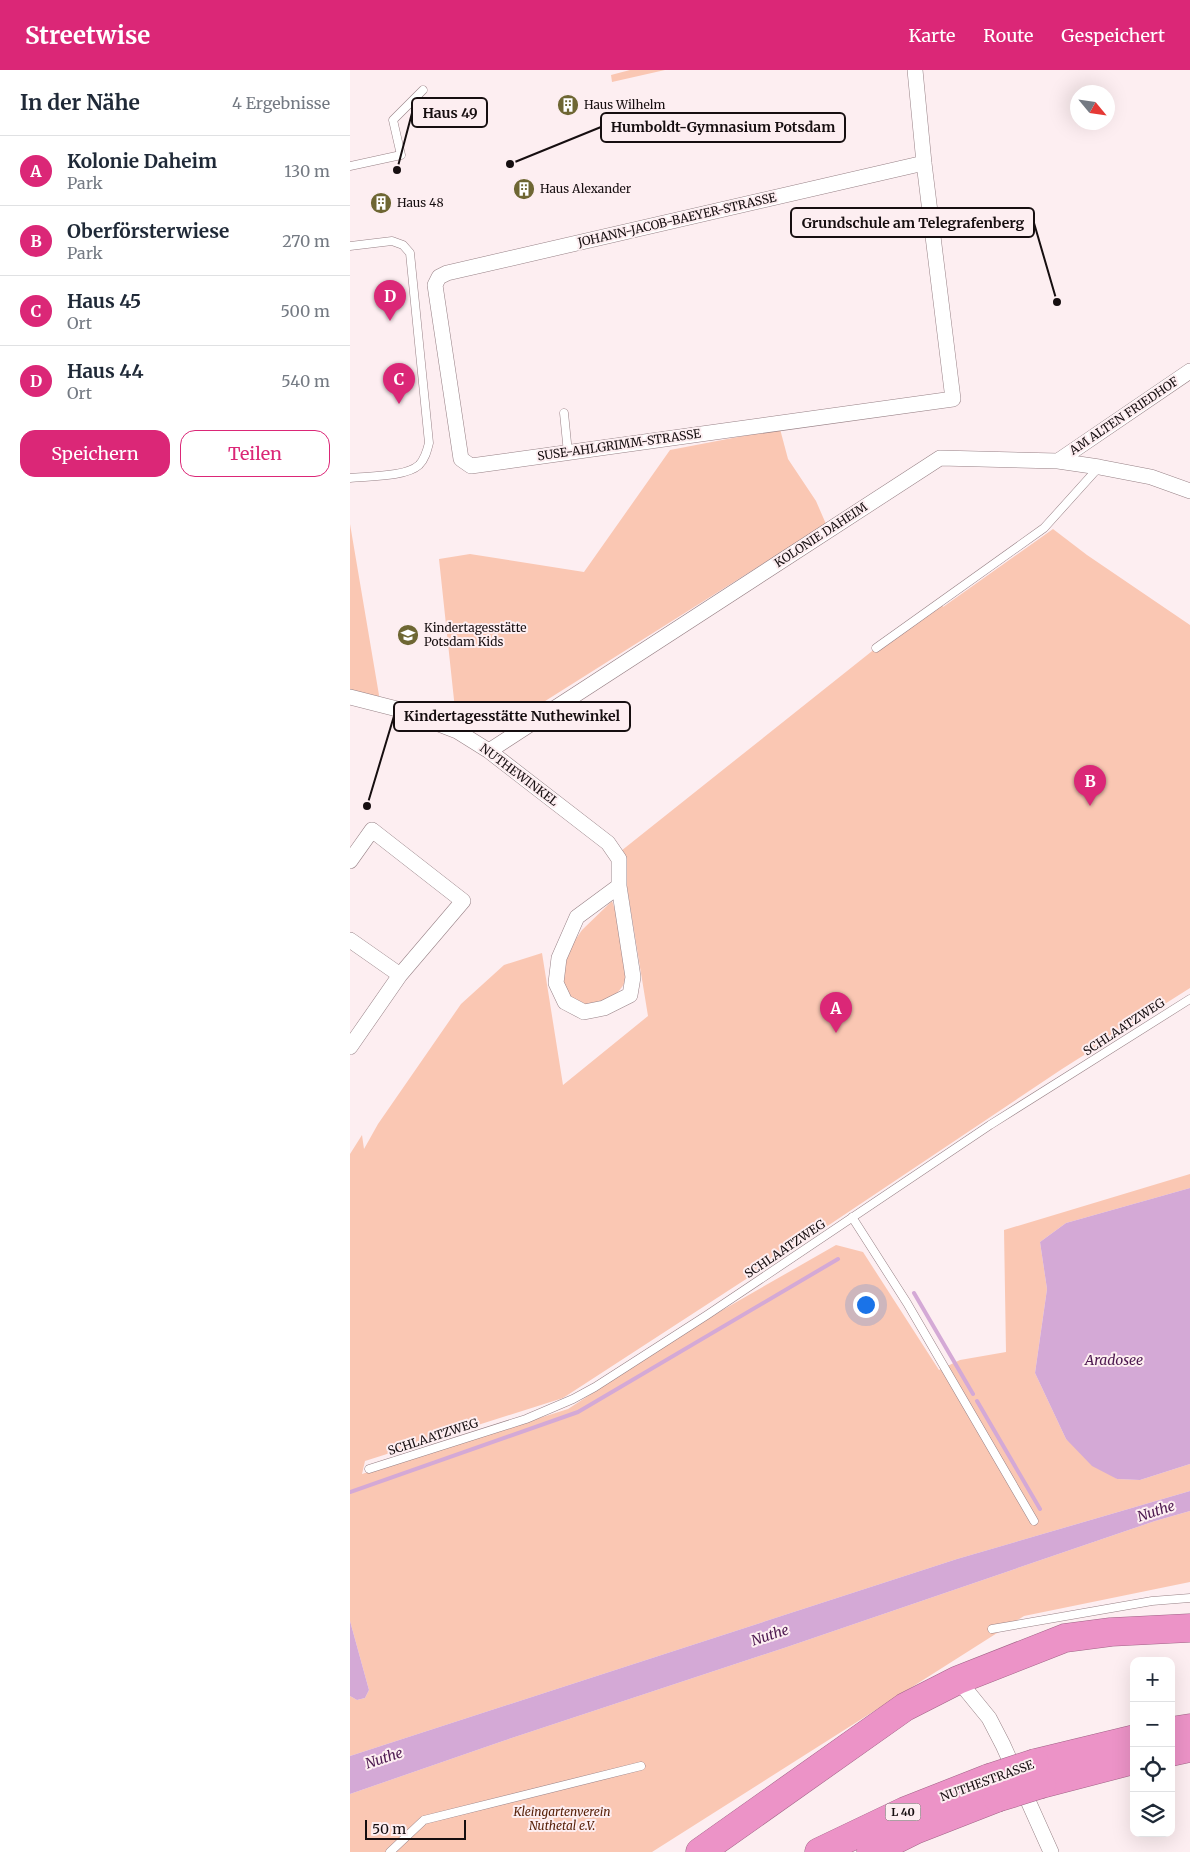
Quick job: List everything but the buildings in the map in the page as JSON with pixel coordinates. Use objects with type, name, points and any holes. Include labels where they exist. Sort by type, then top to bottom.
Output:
[{"type":"highway","points":[[700,1852],[905,1706],[958,1680],[1065,1638],[1111,1632],[1190,1628]]},
{"type":"highway","points":[[1175,1730],[1190,1728]]},
{"type":"highway","name":"NUTHESTRASSE","points":[[818,1852],[905,1811],[1039,1774],[1130,1740]]},
{"type":"highway","points":[[1175,1751],[1190,1748]]},
{"type":"highway","name":"NUTHESTRASSE","points":[[1039,1774],[1130,1761]]},
{"type":"highway","name":"NUTHESTRASSE","points":[[871,1852],[993,1788]]},
{"type":"street","points":[[915,70],[924,163]]},
{"type":"street","name":"JOHANN-JACOB-BAEYER-STRASSE","points":[[435,285],[439,278],[447,273],[924,163]]},
{"type":"street","name":"SUSE-AHLGRIMM-STRASSE","points":[[435,285],[461,459],[472,466],[953,398],[924,163]]},
{"type":"street","name":"AM ALTEN FRIEDHOF","points":[[1058,461],[1190,371]]},
{"type":"street","name":"KOLONIE DAHEIM","points":[[489,750],[940,458],[1058,461],[1151,478],[1190,491]]},
{"type":"street","name":"NUTHEWINKEL","points":[[350,697],[405,711],[433,720],[457,731],[489,750],[608,843],[619,859],[619,886],[633,978],[630,995],[604,1008],[584,1012],[565,1002],[556,983],[558,958],[577,917],[619,886]]},
{"type":"street","points":[[350,861],[372,830],[463,901],[400,975],[350,1046]]},
{"type":"street","points":[[350,940],[400,975]]},
{"type":"street","points":[[958,1680],[989,1718],[1051,1852]]},
{"type":"lane","points":[[350,166],[400,155],[392,120],[423,90]]},
{"type":"lane","points":[[350,246],[392,241],[403,245],[410,253],[429,443],[426,454],[420,464],[408,472],[350,478]]},
{"type":"lane","points":[[564,413],[568,453]]},
{"type":"lane","points":[[876,648],[1044,528],[1099,467]]},
{"type":"lane","name":"SCHLAATZWEG","points":[[368,1469],[526,1419],[596,1387],[707,1315],[990,1125],[1190,999]]},
{"type":"lane","points":[[852,1218],[907,1303],[1034,1520]]},
{"type":"lane","points":[[992,1629],[1152,1601],[1190,1598]]},
{"type":"lane","points":[[390,1852],[424,1820],[641,1766]]},
{"type":"green space","points":[[630,70],[665,70],[612,82],[611,75]]},
{"type":"green space","points":[[780,429],[788,459],[816,501],[826,524],[523,715],[457,728],[439,559],[470,554],[584,572],[670,450]]},
{"type":"green space","points":[[350,524],[380,701],[350,694]]},
{"type":"green space","points":[[1053,529],[1087,555],[1190,625],[1190,988],[1062,1069],[817,1233],[563,1398],[365,1461],[362,1474],[568,1409],[705,1320],[836,1245],[863,1252],[939,1370],[960,1360],[1006,1352],[1004,1230],[1190,1174],[1190,1188],[1066,1223],[1040,1242],[1047,1289],[1035,1373],[1066,1439],[1117,1479],[1140,1480],[1190,1464],[1190,1491],[957,1559],[350,1756],[350,1696],[357,1700],[365,1698],[369,1690],[350,1621],[350,1154],[362,1135],[364,1149],[378,1124],[461,1004],[504,965],[542,953],[563,1085],[648,1016],[621,851],[940,597],[943,607]]},
{"type":"green space","points":[[612,901],[624,945],[626,958],[625,979],[619,991],[611,997],[589,1006],[570,997],[563,982],[565,955],[582,930]]},
{"type":"green space","name":"Kleingartenverein Nuthetal e.V.","points":[[1190,1511],[1190,1582],[1024,1616],[652,1852],[350,1852],[350,1794],[1155,1521]]},
{"type":"water","name":"Aradosee","points":[[1190,1188],[1190,1464],[1140,1480],[1117,1479],[1092,1466],[1066,1439],[1035,1373],[1047,1289],[1040,1242],[1066,1223]]},
{"type":"water","name":"Nuthe","points":[[1190,1491],[1190,1511],[1155,1521],[350,1794],[350,1756],[957,1559]]},
{"type":"water","points":[[350,1621],[369,1690],[365,1698],[357,1700],[350,1696]]},
{"type":"waterway","points":[[350,1492],[578,1412],[838,1259]]},
{"type":"waterway","points":[[914,1293],[973,1394]]},
{"type":"waterway","points":[[977,1401],[1040,1509]]},
{"type":"place","name":"Haus Wilhelm","points":[[568,105]]},
{"type":"place","name":"Humboldt-Gymnasium Potsdam","points":[[510,164]]},
{"type":"place","name":"Haus 49","points":[[397,170]]},
{"type":"place","name":"Haus Alexander","points":[[524,189]]},
{"type":"place","name":"Haus 48","points":[[381,203]]},
{"type":"place","name":"Grundschule am Telegrafenberg","points":[[1057,302]]},
{"type":"place","name":"Haus 44","points":[[390,321]]},
{"type":"place","name":"Haus 45","points":[[399,404]]},
{"type":"place","name":"Kindertagesstätte Potsdam Kids","points":[[408,635]]},
{"type":"place","name":"Kindertagesstätte Nuthewinkel","points":[[367,806]]},
{"type":"place","name":"Oberförsterwiese","points":[[1090,806]]},
{"type":"place","name":"Kolonie Daheim","points":[[836,1033]]}]
